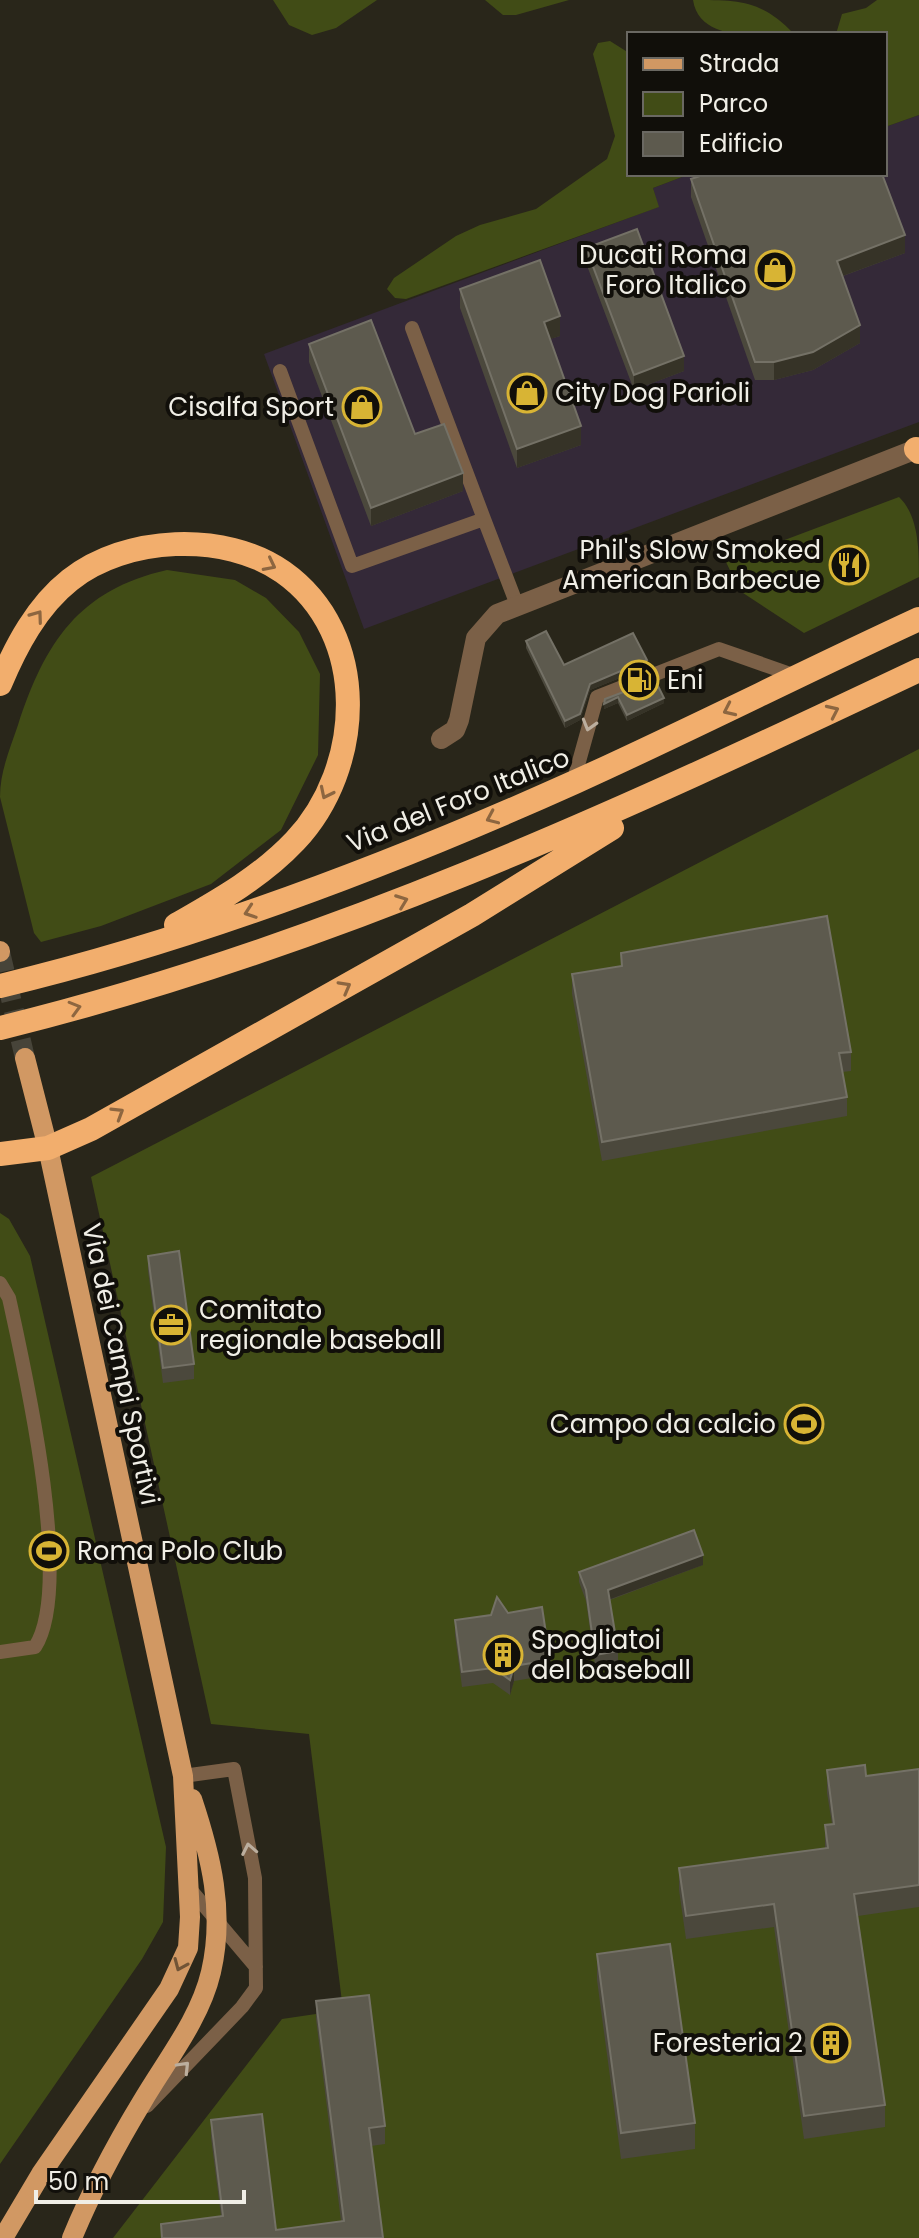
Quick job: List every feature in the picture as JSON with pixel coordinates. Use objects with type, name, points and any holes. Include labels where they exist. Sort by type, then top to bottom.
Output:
[{"type":"highway","points":[[0,684],[33,620],[69,580],[108,559],[149,547],[196,545],[258,559],[282,571],[300,586],[333,632],[347,682],[347,732],[340,761],[313,818],[296,840],[247,882],[130,952]]},
{"type":"highway","name":"Via del Foro Italico","points":[[0,986],[130,952],[296,895],[463,831],[573,783],[919,619]]},
{"type":"highway","points":[[0,1028],[155,985],[336,926],[521,854],[687,780],[919,670]]},
{"type":"highway","points":[[0,1154],[48,1148],[91,1129],[472,915],[687,780]]},
{"type":"main road","name":"Via dei Campi Sportivi","points":[[25,1058],[48,1148],[183,1776],[212,1865],[224,1928],[206,1986],[186,2028],[130,2123],[72,2238]]},
{"type":"main road","name":"Via dei Campi Sportivi","points":[[3,2238],[41,2174],[102,2090],[177,1975],[188,1948],[190,1889],[183,1776]]},
{"type":"street","points":[[441,739],[455,730],[473,648],[481,629],[497,614],[918,450]]},
{"type":"lane","points":[[412,328],[517,605]]},
{"type":"lane","points":[[280,371],[352,566],[484,519]]},
{"type":"lane","points":[[573,783],[597,697],[719,649],[799,677]]},
{"type":"lane","points":[[0,1283],[9,1298],[38,1434],[48,1547],[46,1630],[35,1647],[0,1652]]},
{"type":"lane","points":[[130,2123],[242,2007],[256,1988],[255,1878],[234,1769],[183,1776]]},
{"type":"lane","points":[[190,1889],[256,1967]]},
{"type":"lane","points":[[224,1928],[245,1934],[256,1927]]},
{"type":"shaded area","points":[[919,115],[919,422],[364,629],[264,354],[658,207],[653,188],[685,176],[887,176],[887,126]]},
{"type":"green space","points":[[273,0],[377,0],[336,28],[312,35],[289,25]]},
{"type":"green space","points":[[485,0],[569,0],[516,15],[503,15]]},
{"type":"green space","points":[[693,0],[749,4],[771,14],[792,32],[727,32],[707,24],[698,14]]},
{"type":"green space","points":[[877,0],[919,0],[919,115],[887,126],[887,32],[837,32],[842,14],[866,8]]},
{"type":"green space","points":[[610,41],[627,52],[627,176],[685,176],[653,188],[659,207],[406,299],[395,298],[387,289],[394,278],[456,236],[480,225],[536,209],[607,159],[615,136],[593,54],[598,43]]},
{"type":"green space","points":[[899,497],[914,524],[919,577],[804,633],[740,591],[726,562]]},
{"type":"green space","points":[[167,570],[235,580],[266,598],[299,632],[320,674],[318,755],[281,830],[211,884],[101,926],[41,942],[34,933],[0,797],[9,751],[40,669],[70,624],[88,606],[110,591]]},
{"type":"green space","points":[[919,749],[919,2238],[113,2238],[282,2019],[343,2010],[309,1734],[211,1724],[91,1177]]},
{"type":"green space","name":"Roma Polo Club","points":[[0,1213],[9,1219],[30,1256],[166,1847],[163,1922],[142,1959],[0,2164]]},
{"type":"building","name":"Ducati Roma Foro Italico","points":[[700,176],[883,176],[905,235],[837,261],[860,325],[813,352],[774,362],[755,362],[691,179]]},
{"type":"building","points":[[637,229],[684,356],[634,375],[586,248]]},
{"type":"building","name":"City Dog Parioli","points":[[540,260],[560,316],[544,322],[581,426],[517,449],[460,289]]},
{"type":"building","name":"Cisalfa Sport","points":[[371,320],[415,434],[444,424],[463,473],[371,508],[309,344]]},
{"type":"building","name":"Phil's Slow Smoked American Barbecue","points":[[847,546],[859,550],[863,559],[860,568],[853,573],[840,569],[837,553]]},
{"type":"building","points":[[546,631],[564,665],[633,633],[647,660],[590,684],[580,714],[565,721],[526,641]]},
{"type":"building","points":[[655,680],[664,698],[627,715],[618,697],[604,704],[605,699]]},
{"type":"building","points":[[827,916],[851,1052],[839,1053],[847,1097],[602,1142],[572,974],[622,966],[621,953]]},
{"type":"building","name":"Comitato regionale baseball","points":[[179,1251],[194,1364],[163,1368],[148,1256]]},
{"type":"building","points":[[694,1530],[703,1555],[608,1590],[618,1651],[595,1655],[586,1590],[579,1572]]},
{"type":"building","name":"Spogliatoi del baseball","points":[[497,1597],[508,1613],[542,1607],[550,1660],[514,1666],[510,1680],[493,1668],[462,1672],[455,1620],[491,1615]]},
{"type":"building","points":[[865,1765],[866,1776],[919,1769],[919,1885],[854,1894],[885,2105],[804,2116],[774,1904],[686,1916],[679,1868],[828,1848],[825,1825],[834,1824],[827,1770]]},
{"type":"building","points":[[670,1944],[695,2123],[621,2133],[597,1954]]},
{"type":"building","points":[[369,1995],[385,2126],[369,2128],[383,2238],[162,2238],[161,2224],[223,2216],[211,2120],[262,2114],[276,2230],[344,2221],[316,2001]]},
{"type":"tunnel","points":[[0,952],[25,1058]]},
{"type":"place","name":"Ducati Roma Foro Italico","points":[[775,270]]},
{"type":"place","name":"City Dog Parioli","points":[[527,393]]},
{"type":"place","name":"Cisalfa Sport","points":[[362,407]]},
{"type":"place","name":"Phil's Slow Smoked American Barbecue","points":[[849,565]]},
{"type":"place","name":"Eni","points":[[639,680]]},
{"type":"place","name":"Comitato regionale baseball","points":[[171,1325]]},
{"type":"place","name":"Campo da calcio","points":[[804,1424]]},
{"type":"place","name":"Roma Polo Club","points":[[49,1551]]},
{"type":"place","name":"Spogliatoi del baseball","points":[[503,1655]]},
{"type":"place","name":"Foresteria 2","points":[[831,2043]]}]
